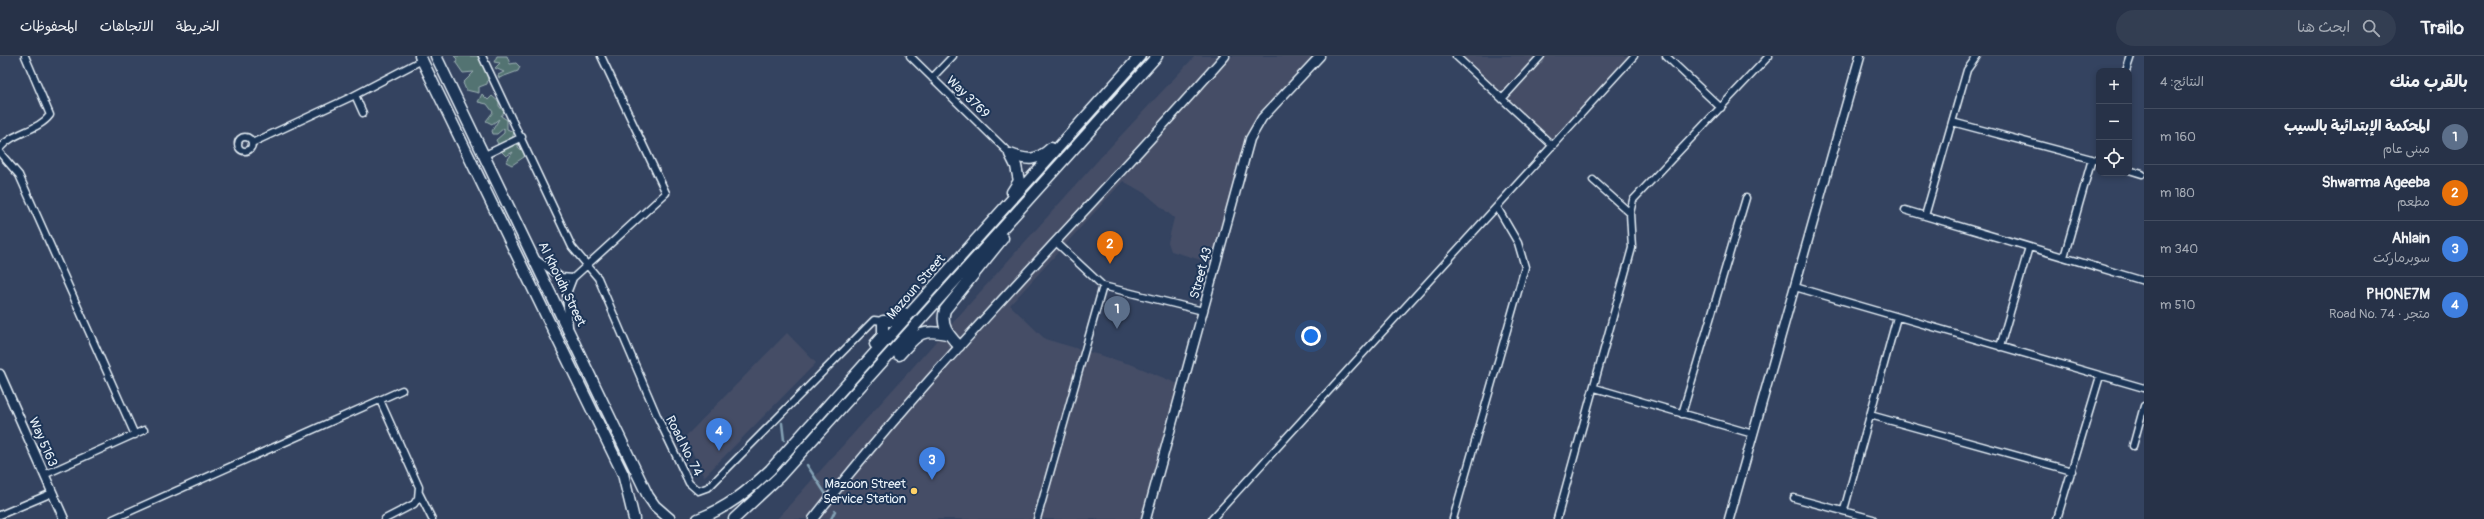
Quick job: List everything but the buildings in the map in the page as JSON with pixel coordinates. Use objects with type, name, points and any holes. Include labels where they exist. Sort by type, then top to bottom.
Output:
[{"type":"main road","name":"Al Khoudh Street","points":[[436,56],[570,330],[648,496],[655,506],[670,519]]},
{"type":"main road","name":"Mazoun Street","points":[[698,519],[714,513],[745,494],[770,470],[1140,56]]},
{"type":"main road","name":"Mazoun Street","points":[[734,519],[763,494],[845,405],[1157,56]]},
{"type":"main road","points":[[421,58],[624,474],[634,519]]},
{"type":"main road","points":[[1010,154],[1025,160],[1032,160],[1042,156],[1090,113]]},
{"type":"main road","points":[[856,375],[862,361],[883,335],[883,321],[894,321],[900,317],[960,256],[1019,181],[1016,166],[1010,154]]},
{"type":"main road","points":[[959,346],[947,334],[943,322],[945,310],[1002,238],[1009,221]]},
{"type":"main road","points":[[845,405],[865,393],[920,333],[930,331],[947,334]]},
{"type":"street","points":[[0,148],[7,140],[43,122],[50,115],[25,56]]},
{"type":"street","name":"Road No. 74","points":[[482,56],[522,137],[572,247],[589,264],[598,278],[658,418],[689,483],[698,491],[709,487],[874,320],[883,321]]},
{"type":"street","points":[[570,330],[566,303],[568,290],[573,278],[666,193],[601,56]]},
{"type":"street","name":"Way 3769","points":[[910,56],[1010,154]]},
{"type":"street","points":[[932,78],[953,56]]},
{"type":"street","points":[[1128,70],[1135,56]]},
{"type":"street","points":[[813,519],[881,435],[959,346],[1057,243],[1225,56]]},
{"type":"street","name":"Street 43","points":[[1146,519],[1254,131],[1267,113],[1320,56]]},
{"type":"street","points":[[1456,56],[1553,146]]},
{"type":"street","points":[[1502,98],[1541,56]]},
{"type":"street","points":[[1212,519],[1498,207],[1634,56]]},
{"type":"street","points":[[1666,56],[1721,108]]},
{"type":"street","points":[[1557,519],[1595,388],[1632,248],[1630,213],[1633,200],[1769,56]]},
{"type":"street","points":[[1728,519],[1860,56]]},
{"type":"street","points":[[1925,216],[1967,70],[1977,56]]},
{"type":"street","points":[[2127,68],[2131,56]]},
{"type":"street","points":[[252,143],[355,95],[421,58]]},
{"type":"street","points":[[355,95],[363,113]]},
{"type":"street","points":[[1952,122],[2096,160]]},
{"type":"street","points":[[485,155],[522,137]]},
{"type":"street","points":[[0,153],[19,175],[135,435]]},
{"type":"street","points":[[2064,257],[2092,159]]},
{"type":"street","points":[[2132,171],[2142,174]]},
{"type":"street","points":[[1593,180],[1630,213]]},
{"type":"street","points":[[1682,414],[1746,198]]},
{"type":"street","points":[[1453,519],[1525,267],[1518,243],[1498,207]]},
{"type":"street","points":[[1904,210],[2144,281]]},
{"type":"street","points":[[1057,243],[1103,286],[1203,311]]},
{"type":"street","points":[[2000,347],[2029,247]]},
{"type":"street","points":[[536,260],[561,278],[573,278]]},
{"type":"street","points":[[1037,519],[1103,286]]},
{"type":"street","points":[[1795,287],[2144,388]]},
{"type":"street","points":[[1844,510],[1897,317]]},
{"type":"street","name":"Way 5163","points":[[0,374],[64,519]]},
{"type":"street","points":[[2057,519],[2100,376]]},
{"type":"street","points":[[1595,388],[1753,434]]},
{"type":"street","points":[[113,519],[402,390]]},
{"type":"street","points":[[380,400],[419,486],[419,493],[414,504],[385,519]]},
{"type":"street","points":[[2133,446],[2144,406]]},
{"type":"street","points":[[1870,415],[2072,471]]},
{"type":"street","points":[[44,475],[144,430]]},
{"type":"street","points":[[0,515],[52,493]]},
{"type":"street","points":[[419,493],[432,519]]},
{"type":"street","points":[[1794,498],[1844,510],[1873,519]]},
{"type":"shaded area","points":[[1195,56],[1320,56],[1271,107],[1250,139],[1211,263],[1171,251],[1168,242],[1174,218],[1146,194],[1123,181],[1010,305],[1045,339],[1133,365],[1183,386],[1146,519],[777,519],[1100,158]]},
{"type":"shaded area","points":[[1456,56],[1634,56],[1553,146]]},
{"type":"shaded area","points":[[787,333],[816,363],[704,477],[685,437]]},
{"type":"green space","points":[[454,56],[479,56],[488,78],[487,84],[479,87],[479,93],[466,90],[463,83],[474,72],[463,73],[456,63],[457,59]]},
{"type":"green space","points":[[497,56],[507,56],[510,64],[516,63],[520,67],[518,71],[499,78],[498,75],[504,72],[495,68],[500,63],[494,62]]},
{"type":"green space","points":[[482,94],[488,100],[492,96],[499,102],[499,106],[504,112],[501,116],[507,120],[507,129],[514,132],[512,139],[519,142],[518,147],[525,153],[524,157],[512,165],[506,162],[513,152],[506,156],[501,151],[509,140],[499,146],[496,140],[504,133],[504,128],[497,134],[493,134],[492,131],[499,119],[492,124],[486,121],[493,112],[487,104],[478,102]]},
{"type":"waterway","points":[[782,423],[784,440]]},
{"type":"waterway","points":[[807,465],[827,496]]},
{"type":"waterway","points":[[831,519],[835,511]]},
{"type":"place","name":"Shwarma Ageeba","points":[[1110,264]]},
{"type":"place","name":"المحكمة الإبتدائية بالسيب","points":[[1117,329]]},
{"type":"place","name":"PHONE7M","points":[[719,451]]},
{"type":"place","name":"Ahlain","points":[[932,480]]},
{"type":"place","name":"Mazoon Street Service Station","points":[[914,491]]}]
